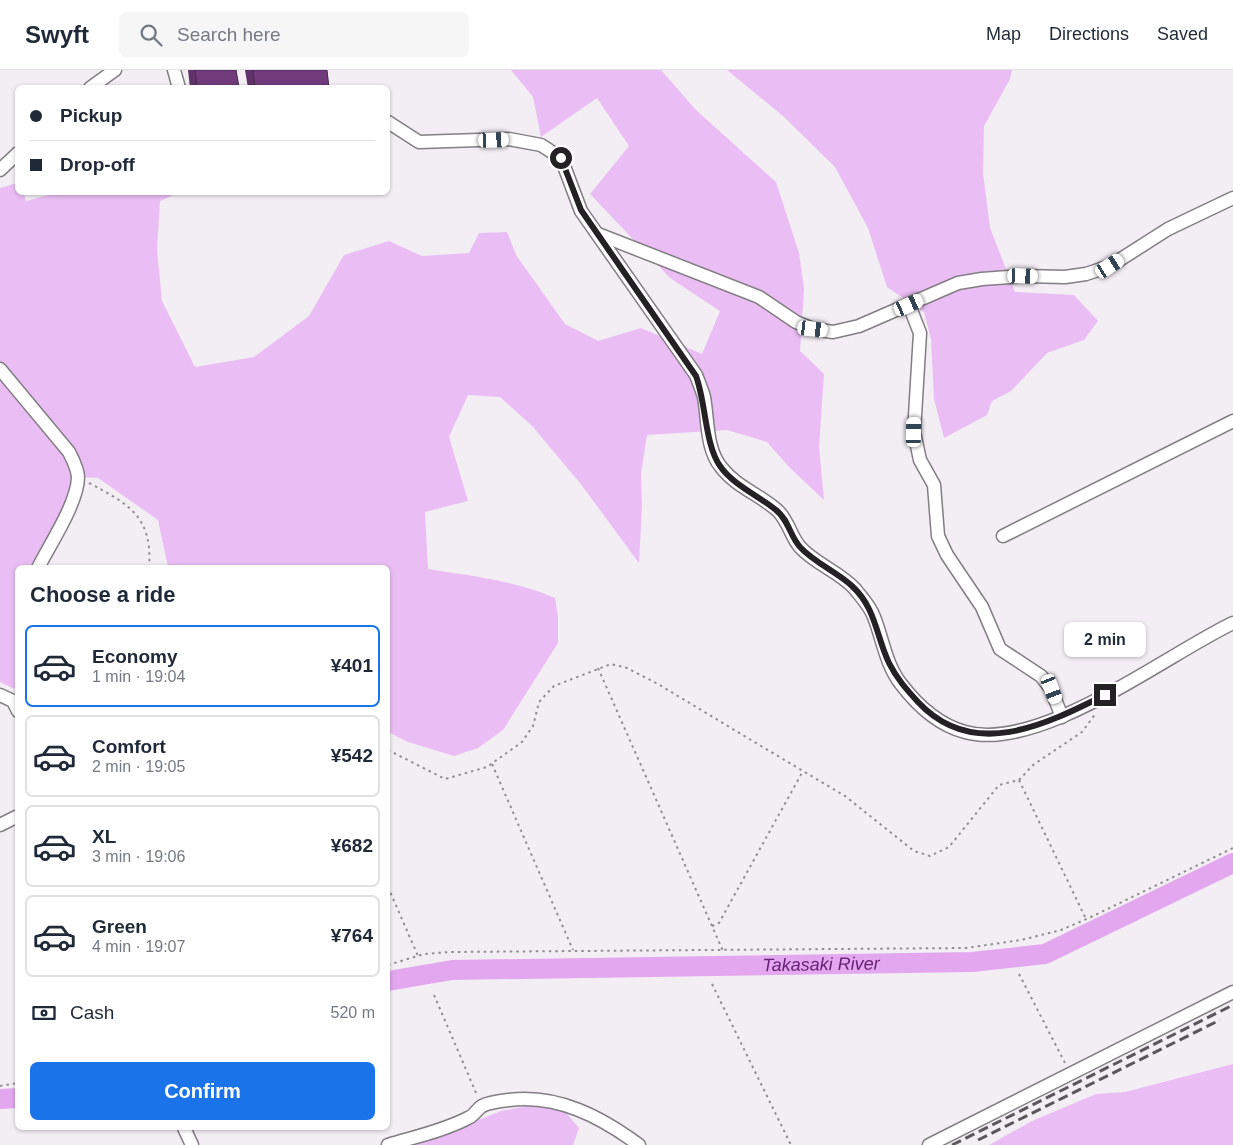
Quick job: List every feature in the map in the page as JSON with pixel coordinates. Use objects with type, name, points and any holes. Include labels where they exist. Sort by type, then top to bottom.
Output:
[{"type":"street","points":[[94,85],[115,70]]},
{"type":"street","points":[[174,70],[178,85]]},
{"type":"street","points":[[390,123],[419,142],[509,139],[541,145],[561,158],[581,210],[696,376],[703,395],[711,448],[720,467],[742,486],[778,511],[789,523],[800,547],[852,586],[874,616],[889,662],[901,684],[925,710],[942,722],[965,732],[998,735],[1062,717],[1233,623]]},
{"type":"street","points":[[0,170],[15,156]]},
{"type":"street","points":[[598,234],[759,297],[796,322],[813,329],[833,332],[859,326],[958,283],[982,278],[1023,276],[1065,277],[1086,274],[1110,266],[1168,229],[1233,198]]},
{"type":"street","points":[[909,305],[920,333],[914,432],[920,460],[934,485],[938,536],[947,555],[982,607],[1000,649],[1041,676],[1052,689],[1062,717]]},
{"type":"street","points":[[0,369],[69,452],[78,477],[70,504],[40,565]]},
{"type":"street","points":[[1004,536],[1233,421]]},
{"type":"street","points":[[0,695],[13,701],[15,705]]},
{"type":"street","points":[[0,825],[15,818]]},
{"type":"street","points":[[929,1145],[1233,992]]},
{"type":"street","points":[[388,1145],[458,1123],[471,1117],[482,1106],[516,1099],[556,1102],[588,1113],[616,1128],[639,1145]]},
{"type":"street","points":[[185,1130],[192,1145]]},
{"type":"path","points":[[78,477],[117,498],[138,516],[149,541],[149,565]]},
{"type":"path","points":[[390,751],[445,779],[478,770],[492,764],[522,742],[533,726],[539,702],[554,686],[611,664],[627,668],[658,684],[845,796],[914,852],[930,856],[949,847],[1000,786],[1019,780],[1033,765],[1082,732],[1095,716],[1105,695]]},
{"type":"path","points":[[598,668],[723,951]]},
{"type":"path","points":[[492,764],[573,950]]},
{"type":"path","points":[[712,926],[719,923],[803,771]]},
{"type":"path","points":[[1019,780],[1086,919]]},
{"type":"path","points":[[390,963],[418,956],[449,952],[966,948],[1021,940],[1061,930],[1233,848]]},
{"type":"path","points":[[390,892],[418,956]]},
{"type":"path","points":[[1019,974],[1071,1074]]},
{"type":"path","points":[[712,984],[791,1145]]},
{"type":"path","points":[[434,995],[482,1106]]},
{"type":"path","points":[[0,1086],[15,1084]]},
{"type":"shaded area","points":[[511,70],[661,70],[696,110],[776,182],[799,253],[804,289],[800,351],[824,374],[819,447],[824,500],[789,467],[767,442],[727,430],[647,435],[641,474],[642,506],[639,563],[580,483],[532,426],[500,397],[468,395],[449,437],[468,501],[425,512],[428,569],[508,583],[555,598],[558,617],[558,643],[503,730],[478,748],[454,756],[408,742],[390,733],[390,565],[168,565],[158,520],[98,478],[78,477],[37,565],[15,565],[15,689],[0,682],[0,188],[15,184],[15,195],[24,195],[26,201],[48,195],[174,195],[160,201],[157,250],[162,301],[195,367],[254,357],[309,316],[344,255],[389,241],[422,256],[469,253],[479,233],[507,232],[516,255],[565,324],[598,341],[641,328],[702,354],[720,311],[670,278],[590,194],[629,146],[597,98],[541,137],[533,97]]},
{"type":"shaded area","points":[[727,70],[1012,70],[1010,79],[984,126],[983,173],[990,228],[1015,292],[1074,295],[1098,321],[1084,340],[1047,353],[1011,391],[992,401],[987,415],[944,438],[934,399],[931,339],[924,312],[887,287],[868,228],[835,167],[783,116]]},
{"type":"shaded area","points":[[1233,1064],[1233,1145],[989,1145],[1032,1121],[1096,1094],[1125,1092]]},
{"type":"shaded area","points":[[537,1104],[562,1108],[579,1128],[573,1145],[415,1145],[501,1111]]},
{"type":"building","points":[[195,70],[236,70],[239,85],[197,85]]},
{"type":"building","points":[[253,70],[327,70],[329,85],[255,85]]},
{"type":"waterway","name":"Takasaki River","points":[[390,981],[452,970],[972,962],[1045,954],[1233,863]]},
{"type":"waterway","name":"Takasaki River","points":[[0,1099],[15,1098]]},
{"type":"railway","points":[[952,1145],[1233,1005]]},
{"type":"railway","points":[[978,1140],[1220,1020]]},
{"type":"route","points":[[561,158],[569,183],[581,210],[696,376],[703,395],[711,448],[720,467],[742,486],[778,511],[789,523],[800,547],[852,586],[868,605],[874,616],[889,662],[901,684],[925,710],[942,722],[965,732],[998,735],[1062,717],[1105,695]]}]
